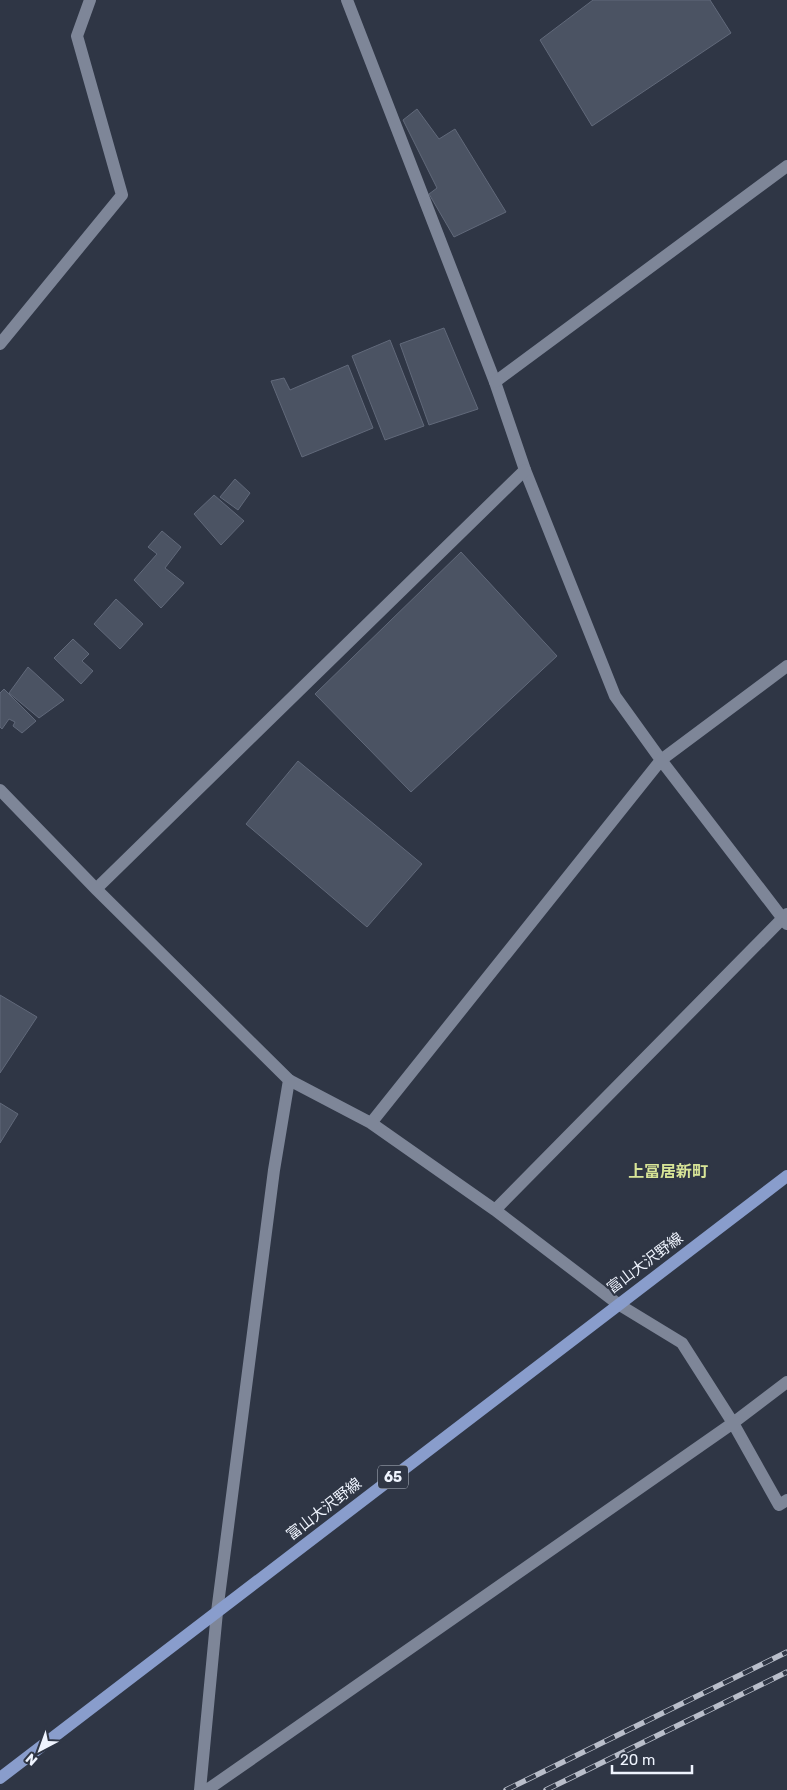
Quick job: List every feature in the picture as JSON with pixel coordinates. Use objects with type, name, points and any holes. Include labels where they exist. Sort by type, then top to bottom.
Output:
[{"type":"main road","name":"富山大沢野線","points":[[0,1778],[787,1176]]},
{"type":"street","points":[[0,344],[122,195],[77,36],[90,0]]},
{"type":"street","points":[[347,0],[495,382],[525,470],[615,696],[661,760],[785,919],[495,1210]]},
{"type":"street","points":[[495,382],[787,166]]},
{"type":"street","points":[[96,889],[525,470]]},
{"type":"street","points":[[371,1123],[661,760],[787,666]]},
{"type":"street","points":[[0,790],[96,889],[290,1080],[371,1123],[495,1210],[618,1304],[682,1343],[733,1423],[779,1505],[787,1500]]},
{"type":"street","points":[[200,1790],[217,1612],[274,1170],[290,1080]]},
{"type":"street","points":[[207,1790],[733,1423],[787,1382]]},
{"type":"building","points":[[593,0],[710,0],[731,33],[592,126],[540,40]]},
{"type":"building","points":[[417,109],[439,139],[455,129],[506,212],[454,237],[429,194],[437,188],[403,120]]},
{"type":"building","points":[[444,328],[478,409],[429,425],[400,344]]},
{"type":"building","points":[[390,340],[424,426],[385,440],[352,356]]},
{"type":"building","points":[[348,365],[373,428],[302,457],[271,381],[284,378],[290,390]]},
{"type":"building","points":[[235,479],[250,493],[238,510],[220,497]]},
{"type":"building","points":[[214,495],[244,521],[221,545],[194,514]]},
{"type":"building","points":[[162,531],[181,547],[165,568],[184,583],[161,608],[134,580],[157,554],[148,547]]},
{"type":"building","points":[[461,552],[557,656],[411,792],[315,694]]},
{"type":"building","points":[[116,599],[143,624],[120,649],[94,624]]},
{"type":"building","points":[[73,639],[89,654],[82,661],[93,671],[81,684],[54,658]]},
{"type":"building","points":[[28,667],[64,700],[39,718],[9,693]]},
{"type":"building","points":[[4,689],[36,721],[22,733],[13,726],[15,722],[9,719],[2,729],[0,727],[0,693]]},
{"type":"building","points":[[298,761],[422,864],[367,927],[246,824]]},
{"type":"building","points":[[0,995],[37,1017],[0,1073]]},
{"type":"building","points":[[0,1103],[18,1114],[0,1143]]},
{"type":"railway","points":[[506,1790],[787,1652]]},
{"type":"railway","points":[[546,1790],[787,1672]]},
{"type":"district","name":"上冨居新町","points":[[668,1171]]}]
